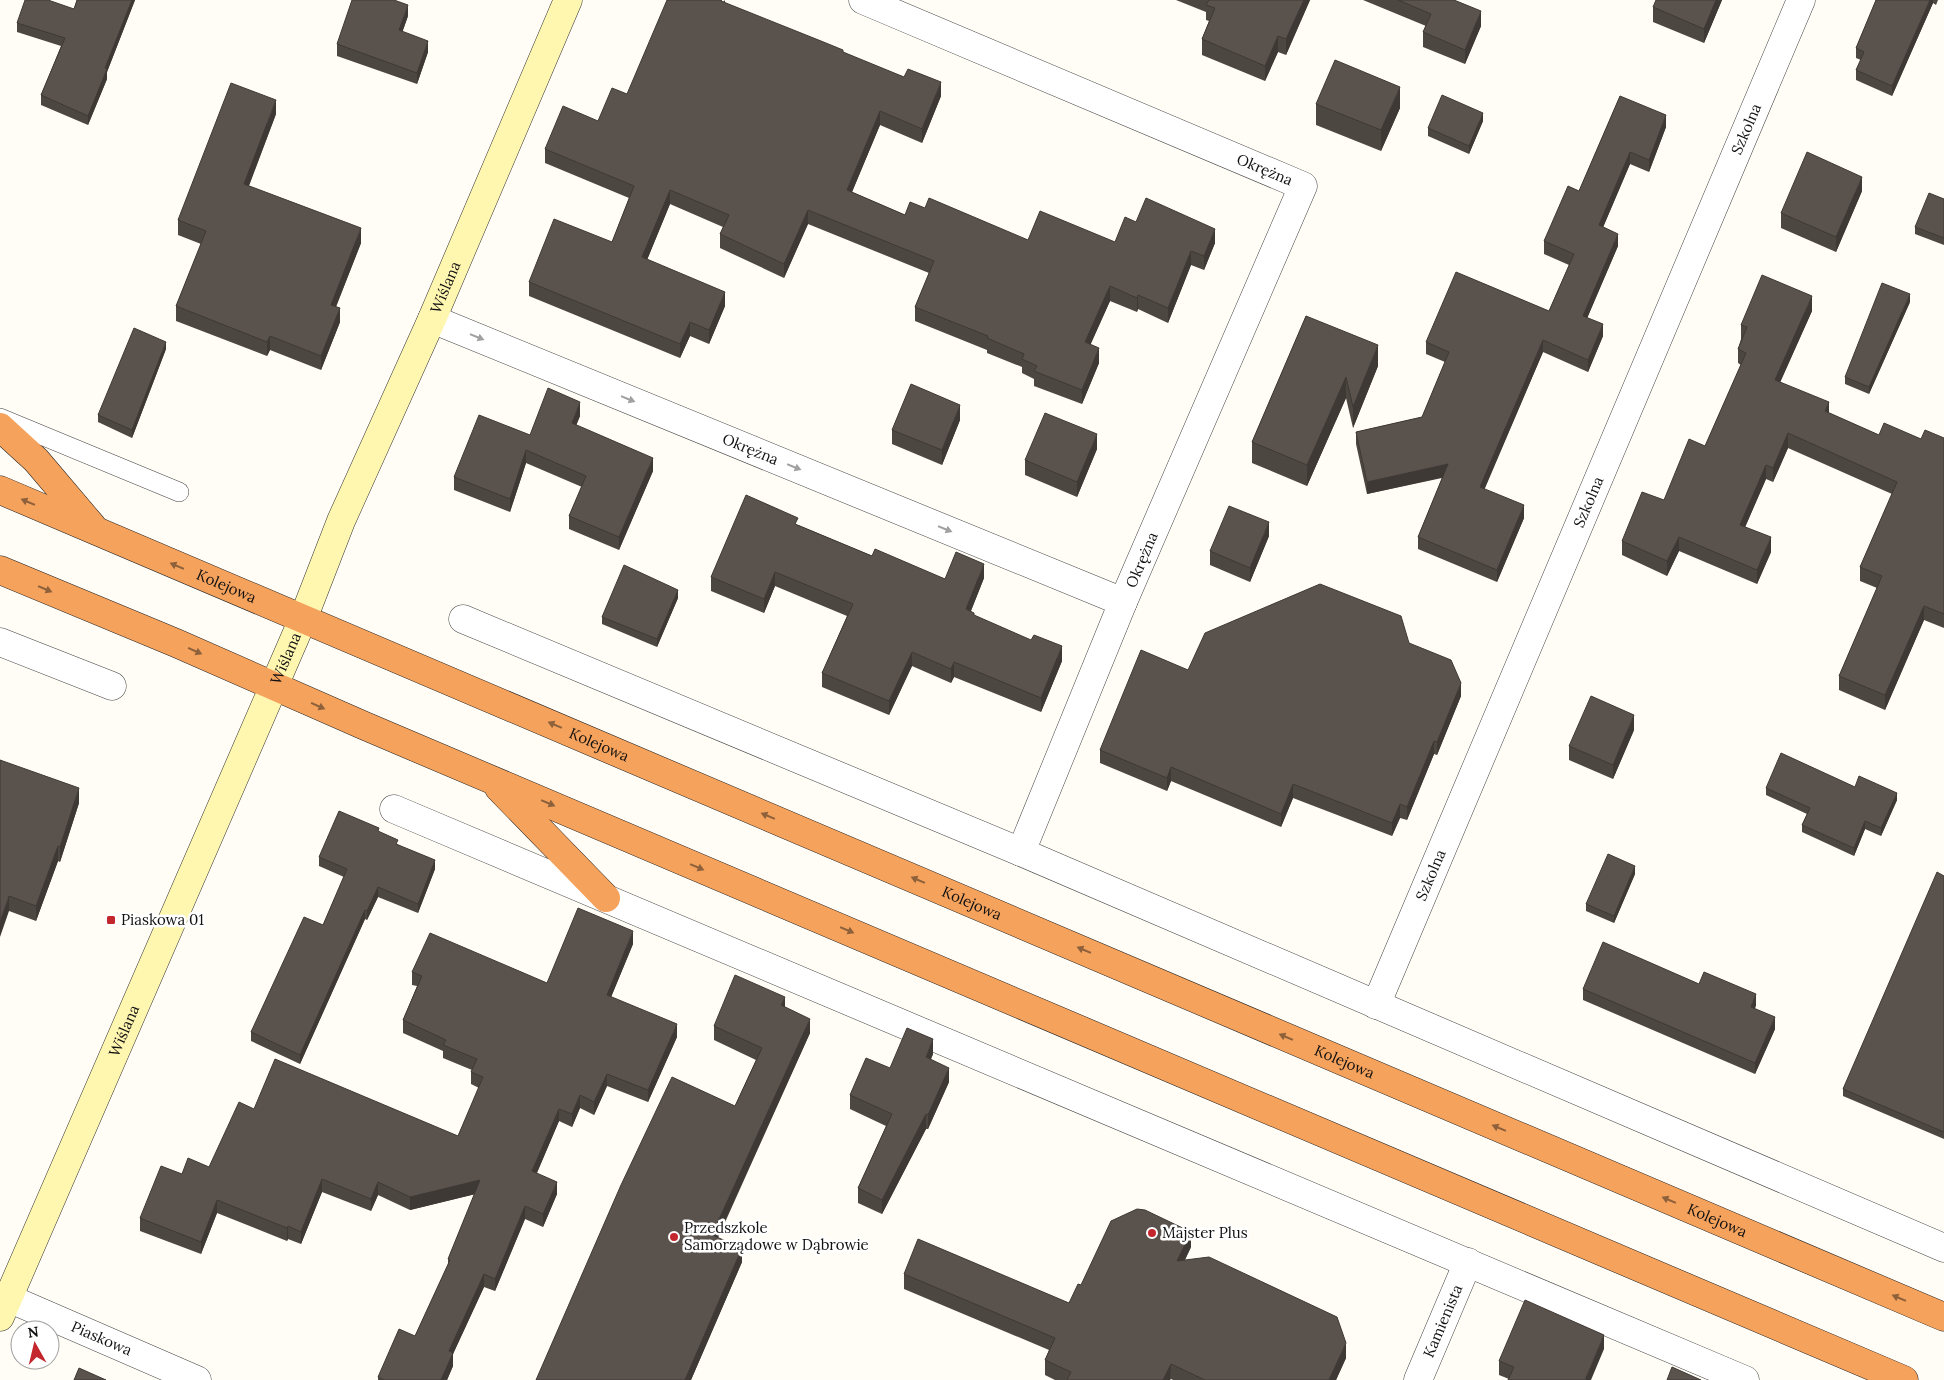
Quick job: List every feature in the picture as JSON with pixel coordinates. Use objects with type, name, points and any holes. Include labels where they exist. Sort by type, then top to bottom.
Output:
[{"type":"highway","points":[[0,427],[36,460],[96,531]]},
{"type":"highway","name":"Kolejowa","points":[[0,490],[1944,1318]]},
{"type":"highway","points":[[0,570],[176,643],[491,779],[1904,1380]]},
{"type":"highway","points":[[491,779],[606,898]]},
{"type":"main road","name":"Wiślana","points":[[4,1307],[153,967],[303,619],[341,521],[432,319],[568,0]]},
{"type":"street","name":"Okrężna","points":[[863,0],[1304,186],[1124,602],[1021,852]]},
{"type":"street","name":"Szkolna","points":[[1376,1005],[1801,0]]},
{"type":"street","name":"Okrężna","points":[[432,319],[1124,602]]},
{"type":"street","points":[[463,619],[1021,852],[1944,1248]]},
{"type":"street","points":[[0,642],[112,686]]},
{"type":"street","points":[[394,810],[1745,1380]]},
{"type":"street","name":"Kamienista","points":[[1418,1380],[1468,1262]]},
{"type":"street","name":"Piaskowa","points":[[4,1307],[197,1380]]},
{"type":"lane","points":[[0,418],[179,492]]},
{"type":"building","points":[[25,0],[48,0],[74,9],[77,0],[132,0],[88,116],[41,95],[65,38],[17,23]]},
{"type":"building","points":[[352,0],[394,0],[408,5],[399,30],[428,41],[417,73],[337,44]]},
{"type":"building","points":[[667,0],[722,0],[904,77],[908,69],[941,82],[922,129],[880,111],[847,190],[905,215],[910,202],[925,208],[929,198],[1028,240],[1040,211],[1115,242],[1125,217],[1136,222],[1146,198],[1215,229],[1204,256],[1191,251],[1168,308],[1138,295],[1137,298],[1110,286],[1085,342],[1099,348],[1082,390],[1034,371],[1037,366],[1022,359],[1024,354],[987,338],[988,336],[915,307],[934,261],[808,210],[784,264],[720,234],[729,215],[670,190],[642,257],[725,292],[709,330],[690,322],[680,344],[529,282],[554,219],[612,242],[634,186],[545,149],[563,106],[598,121],[612,88],[627,94]]},
{"type":"building","points":[[1209,0],[1304,0],[1286,39],[1278,36],[1265,66],[1202,39],[1215,8],[1206,5]]},
{"type":"building","points":[[1398,0],[1454,0],[1481,11],[1465,50],[1423,32],[1431,14]]},
{"type":"building","points":[[1656,0],[1716,0],[1704,29],[1653,7]]},
{"type":"building","points":[[1876,0],[1930,0],[1892,86],[1856,70],[1864,52],[1856,48]]},
{"type":"building","points":[[1335,60],[1400,87],[1381,130],[1316,104]]},
{"type":"building","points":[[231,83],[276,100],[244,184],[361,228],[331,305],[340,308],[321,356],[270,336],[267,342],[176,306],[206,231],[178,220]]},
{"type":"building","points":[[1442,95],[1483,113],[1469,146],[1428,128]]},
{"type":"building","points":[[1620,96],[1666,115],[1649,160],[1630,152],[1599,225],[1618,234],[1583,316],[1603,324],[1588,360],[1543,340],[1480,487],[1524,505],[1497,570],[1418,537],[1448,464],[1367,482],[1356,432],[1422,417],[1449,352],[1426,342],[1456,272],[1549,311],[1574,254],[1544,241],[1568,186],[1579,191]]},
{"type":"building","points":[[1807,152],[1862,177],[1836,237],[1781,213]]},
{"type":"building","points":[[1929,193],[1944,199],[1944,238],[1915,227]]},
{"type":"building","points":[[1762,275],[1812,296],[1775,380],[1829,402],[1825,411],[1879,435],[1884,423],[1921,439],[1925,430],[1944,438],[1944,614],[1924,606],[1885,695],[1839,676],[1882,576],[1860,567],[1897,482],[1788,433],[1773,468],[1766,465],[1740,525],[1771,537],[1757,570],[1679,537],[1667,561],[1622,541],[1642,492],[1664,500],[1689,439],[1705,446],[1746,353],[1738,349],[1747,327],[1741,325]]},
{"type":"building","points":[[1882,283],[1910,294],[1869,387],[1845,377]]},
{"type":"building","points":[[1306,316],[1378,345],[1353,407],[1346,377],[1307,465],[1252,442]]},
{"type":"building","points":[[134,328],[166,342],[132,430],[98,415]]},
{"type":"building","points":[[911,384],[960,405],[942,450],[892,430]]},
{"type":"building","points":[[548,388],[580,402],[572,423],[653,458],[619,537],[569,516],[586,476],[526,450],[510,499],[454,477],[479,415],[530,435]]},
{"type":"building","points":[[1045,413],[1097,434],[1077,482],[1025,460]]},
{"type":"building","points":[[746,495],[798,518],[795,524],[872,556],[875,549],[945,579],[956,552],[984,564],[966,609],[974,613],[974,615],[1031,640],[1034,635],[1062,646],[1041,698],[954,662],[951,669],[912,652],[889,701],[822,673],[853,604],[775,572],[764,599],[711,577]]},
{"type":"building","points":[[1229,506],[1269,522],[1250,568],[1210,551]]},
{"type":"building","points":[[624,565],[678,590],[657,639],[602,617]]},
{"type":"building","points":[[1320,584],[1401,616],[1409,643],[1451,660],[1461,683],[1437,742],[1434,741],[1407,807],[1400,804],[1392,823],[1293,784],[1281,814],[1171,767],[1167,778],[1100,750],[1141,650],[1188,670],[1205,633]]},
{"type":"building","points":[[1591,696],[1634,715],[1613,765],[1569,746]]},
{"type":"building","points":[[1781,753],[1855,787],[1859,776],[1897,793],[1881,828],[1865,821],[1854,848],[1802,825],[1810,808],[1766,788]]},
{"type":"building","points":[[0,760],[79,788],[60,847],[58,846],[36,906],[9,896],[0,922]]},
{"type":"building","points":[[339,811],[379,828],[378,831],[398,840],[396,844],[435,860],[418,904],[378,887],[367,911],[365,910],[300,1055],[251,1032],[304,917],[323,925],[347,869],[319,857]]},
{"type":"building","points":[[1608,854],[1635,866],[1614,916],[1586,904]]},
{"type":"building","points":[[1937,872],[1944,876],[1944,1132],[1843,1089]]},
{"type":"building","points":[[578,908],[633,931],[607,995],[677,1024],[648,1090],[607,1074],[594,1102],[580,1095],[572,1114],[559,1109],[532,1171],[557,1182],[543,1214],[525,1206],[495,1279],[484,1274],[449,1351],[453,1353],[441,1380],[384,1380],[378,1377],[399,1329],[415,1336],[450,1260],[448,1259],[480,1180],[410,1197],[378,1182],[371,1199],[322,1179],[301,1232],[217,1200],[201,1242],[140,1218],[161,1166],[182,1174],[188,1158],[209,1167],[239,1102],[254,1109],[275,1059],[458,1136],[483,1077],[471,1072],[477,1059],[443,1045],[446,1040],[403,1020],[422,976],[412,972],[430,933],[547,983]]},
{"type":"building","points":[[1603,942],[1699,984],[1704,972],[1756,994],[1751,1007],[1775,1017],[1755,1063],[1583,989]]},
{"type":"building","points":[[735,975],[785,997],[781,1005],[810,1019],[712,1235],[742,1248],[685,1380],[536,1380],[621,1185],[672,1077],[735,1106],[762,1048],[714,1026]]},
{"type":"building","points":[[907,1028],[933,1039],[926,1057],[949,1068],[928,1115],[926,1114],[882,1200],[858,1188],[892,1114],[850,1095],[866,1058],[890,1068]]},
{"type":"building","points":[[1137,1209],[1145,1210],[1191,1232],[1177,1261],[1209,1257],[1337,1317],[1346,1343],[1329,1380],[1205,1380],[1171,1364],[1163,1380],[1067,1380],[1071,1372],[1045,1360],[1055,1338],[904,1274],[918,1239],[1069,1303],[1078,1284],[1081,1285],[1111,1221]]},
{"type":"building","points":[[1525,1300],[1604,1335],[1585,1380],[1508,1380],[1514,1367],[1499,1361]]},
{"type":"building","points":[[1672,1367],[1701,1380],[1667,1380]]},
{"type":"building","points":[[79,1368],[106,1380],[74,1380]]},
{"type":"place","name":"Piaskowa 01","points":[[111,920]]},
{"type":"place","name":"Majster Plus","points":[[1152,1233]]},
{"type":"place","name":"Przedszkole Samorządowe w Dąbrowie","points":[[674,1237]]}]
